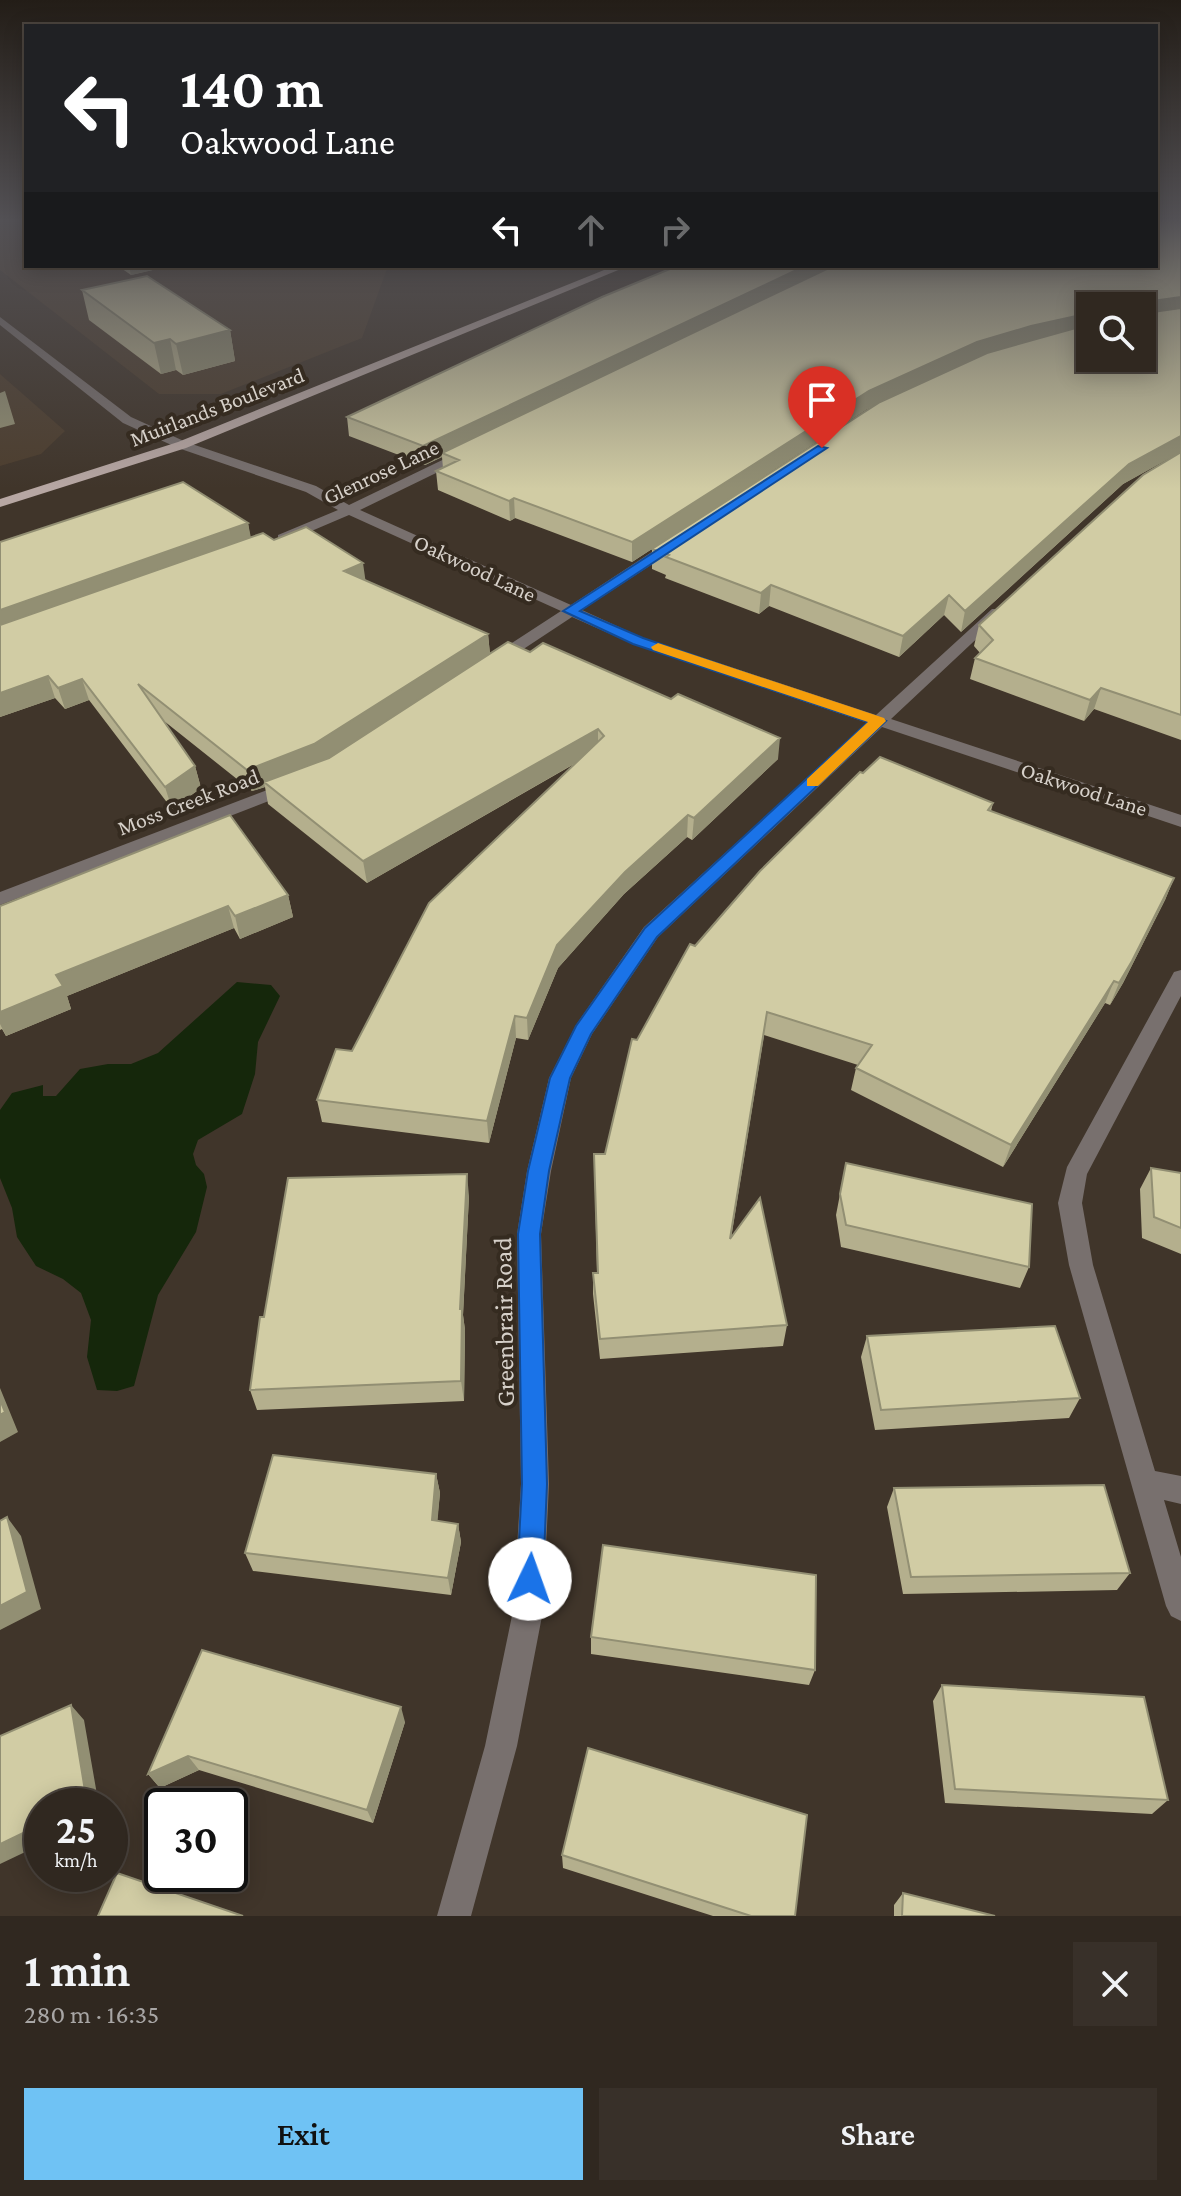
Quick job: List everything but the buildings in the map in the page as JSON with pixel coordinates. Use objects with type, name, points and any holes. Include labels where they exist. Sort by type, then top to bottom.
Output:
[{"type":"main road","name":"Muirlands Boulevard","points":[[0,503],[182,445],[516,309]]},
{"type":"street","name":"Oakwood Lane","points":[[0,320],[127,420],[182,445],[311,489],[349,510],[638,641],[1181,821]]},
{"type":"street","name":"Glenrose Lane","points":[[270,544],[475,449]]},
{"type":"street","points":[[480,671],[688,535]]},
{"type":"street","name":"Greenbrair Road","points":[[454,1916],[501,1746],[528,1611],[535,1484],[529,1234],[539,1171],[560,1078],[583,1031],[651,932],[1016,595]]},
{"type":"street","name":"Moss Creek Road","points":[[0,899],[310,779]]},
{"type":"street","points":[[1181,977],[1174,1008],[1075,1174],[1070,1203],[1081,1265],[1181,1606]]},
{"type":"street","points":[[1145,1482],[1181,1490]]},
{"type":"shaded area","points":[[51,309],[372,309],[362,338],[221,394],[159,394]]},
{"type":"shaded area","points":[[0,374],[65,431],[41,454],[0,466]]},
{"type":"shaded area","points":[[237,982],[271,985],[280,996],[258,1042],[255,1074],[242,1114],[198,1140],[193,1154],[207,1187],[196,1232],[158,1295],[134,1386],[117,1391],[97,1390],[87,1357],[91,1320],[81,1293],[63,1279],[36,1266],[17,1237],[12,1208],[0,1178],[0,1110],[12,1093],[43,1085],[43,1096],[56,1096],[80,1069],[131,1064],[158,1053]]},
{"type":"slow traffic","points":[[658,647],[879,721],[813,782]]},
{"type":"route","points":[[530,1579],[535,1484],[529,1234],[539,1171],[560,1078],[583,1031],[651,932],[879,721],[638,641],[570,611],[822,448]]}]
